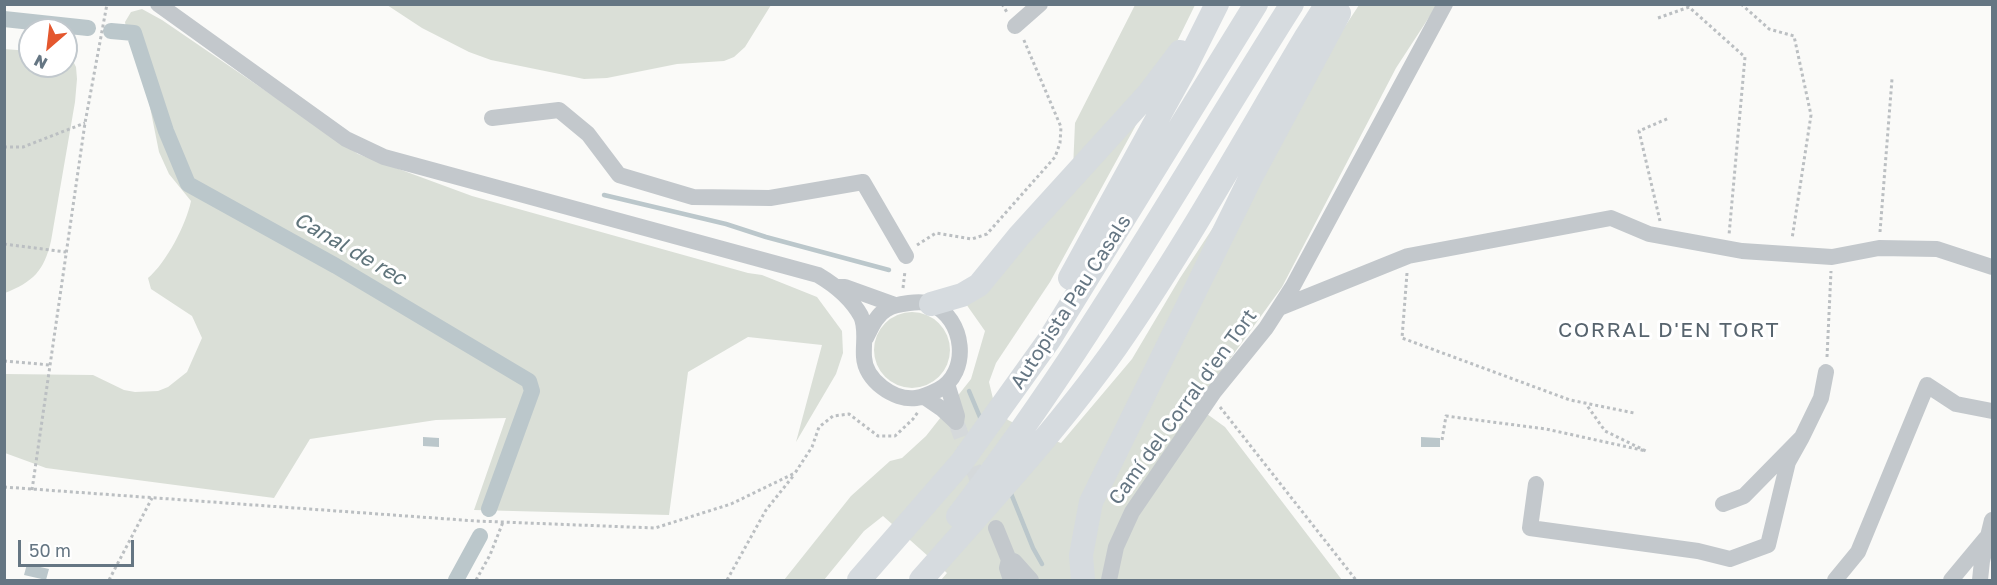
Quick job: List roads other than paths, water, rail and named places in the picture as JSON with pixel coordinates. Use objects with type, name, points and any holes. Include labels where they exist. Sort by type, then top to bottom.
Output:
[{"type":"highway","points":[[931,304],[962,295],[979,285],[1019,236],[1149,93],[1217,4]]},
{"type":"highway","points":[[1005,393],[1184,70],[1217,4]]},
{"type":"highway","name":"Autopista Pau Casals","points":[[859,580],[961,463],[1005,393],[1050,340],[1256,4]]},
{"type":"highway","name":"Autopista Pau Casals","points":[[905,580],[928,567],[1076,351],[1292,4]]},
{"type":"highway","points":[[928,567],[1052,431],[1116,347],[1154,290],[1328,4]]},
{"type":"highway","points":[[1083,580],[1081,555],[1083,539],[1088,511],[1095,493],[1247,185],[1344,4]]},
{"type":"street","points":[[158,4],[346,139],[384,157],[818,275],[838,287],[861,317],[866,338],[864,359],[873,378],[881,387],[893,394],[902,398],[919,397],[947,384],[951,381],[959,362],[961,342],[954,325],[931,304],[918,302],[887,308],[877,317],[866,338]]},
{"type":"street","points":[[1015,26],[1040,4]]},
{"type":"street","points":[[1279,308],[1445,4]]},
{"type":"street","points":[[492,118],[559,110],[588,134],[619,175],[693,197],[770,198],[863,182],[906,256]]},
{"type":"street","name":"Camí del Corral d'en Tort","points":[[1109,580],[1116,547],[1132,512],[1212,396],[1279,308],[1408,256],[1611,218],[1649,234],[1742,251],[1832,257],[1879,248],[1937,249],[1992,267]]},
{"type":"street","points":[[838,287],[845,286],[895,305]]},
{"type":"street","points":[[1536,484],[1530,528],[1698,551],[1730,558],[1768,545],[1788,462],[1821,398],[1827,372]]},
{"type":"street","points":[[919,397],[942,409],[956,422],[957,416],[947,384]]},
{"type":"street","points":[[1835,580],[1858,552],[1927,385],[1956,404],[1992,411]]},
{"type":"street","points":[[1723,504],[1744,496],[1802,437]]},
{"type":"street","points":[[996,528],[1009,560],[1011,580]]},
{"type":"street","points":[[1951,580],[1991,528]]},
{"type":"street","points":[[1980,580],[1982,561],[1991,528]]},
{"type":"street","points":[[1009,560],[1014,561],[1031,580]]},
{"type":"waterway","name":"Canal de rec","points":[[4,19],[88,28]]},
{"type":"waterway","name":"Canal de rec","points":[[111,31],[134,33],[166,131],[188,184],[336,266],[529,381],[532,391],[489,509]]},
{"type":"waterway","points":[[604,195],[726,224],[889,270]]},
{"type":"waterway","points":[[969,391],[982,422]]},
{"type":"waterway","points":[[1010,491],[1033,548],[1042,564]]},
{"type":"waterway","name":"Canal de rec","points":[[456,580],[480,536]]},
{"type":"tunnel","points":[[956,422],[983,494]]},
{"type":"district","name":"CORRAL D'EN TORT","points":[[1669,330]]}]
